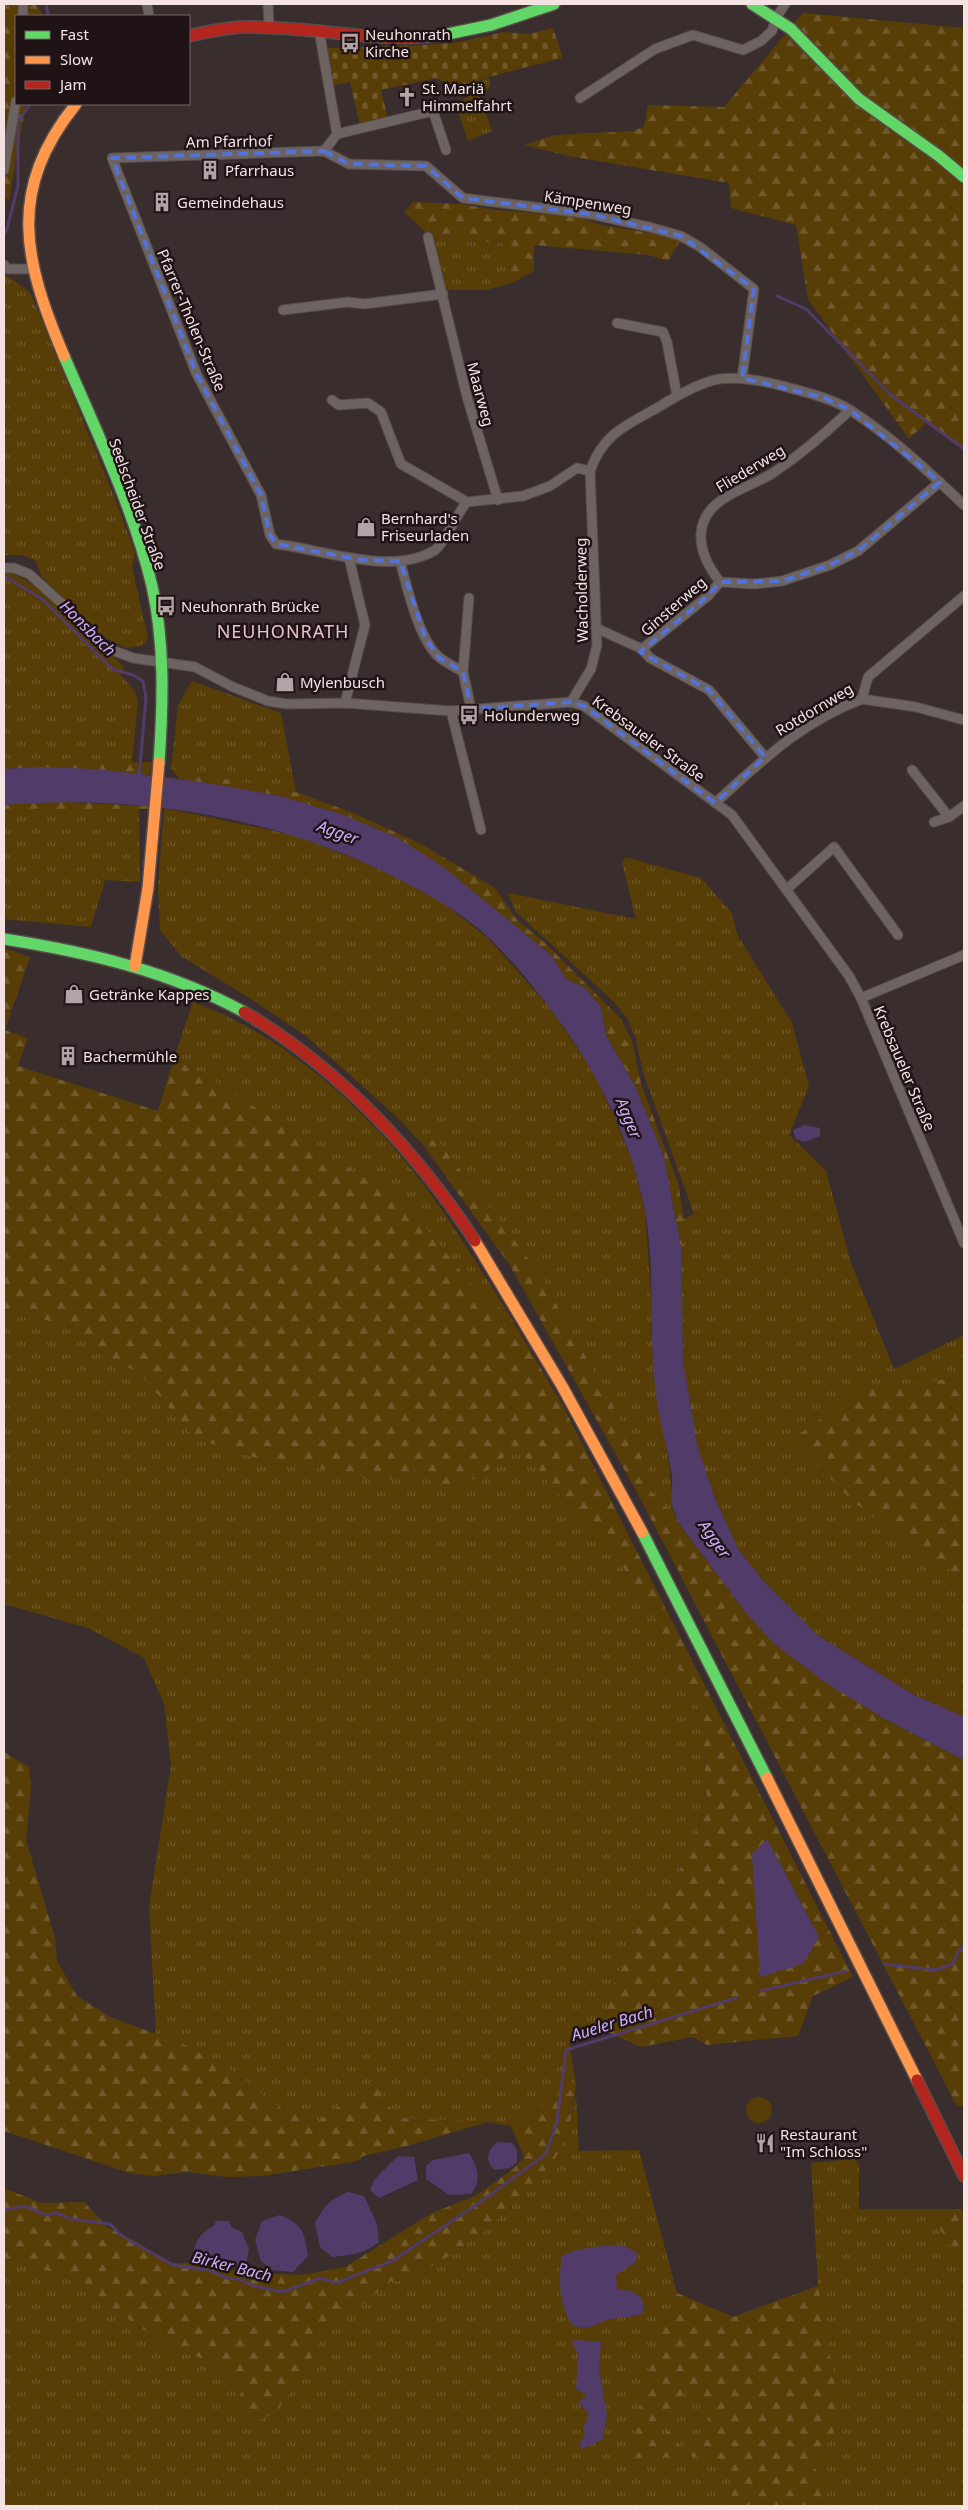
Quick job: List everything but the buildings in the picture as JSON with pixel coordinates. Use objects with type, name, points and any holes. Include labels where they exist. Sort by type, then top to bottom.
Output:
[{"type":"main road","points":[[190,36],[236,27],[269,26],[383,38],[457,34],[507,22],[554,4]]},
{"type":"main road","points":[[752,4],[791,29],[859,99],[890,123],[939,156],[964,177]]},
{"type":"main road","name":"Seelscheider Straße","points":[[75,105],[52,138],[33,177],[27,217],[32,269],[43,305],[139,540],[157,607],[164,663],[161,744],[148,895],[135,966]]},
{"type":"main road","points":[[4,939],[55,946],[135,966],[214,996],[276,1033],[366,1107],[396,1137],[448,1201],[502,1282],[578,1411],[652,1550],[964,2176]]},
{"type":"street","points":[[268,4],[269,26]]},
{"type":"street","points":[[580,98],[654,49],[693,35],[743,50],[761,41],[772,31],[776,18],[785,4]]},
{"type":"street","points":[[319,30],[337,134]]},
{"type":"street","points":[[4,170],[15,105]]},
{"type":"street","points":[[324,151],[337,134],[433,111],[446,150]]},
{"type":"street","name":"Am Pfarrhof","points":[[112,158],[324,151]]},
{"type":"street","name":"Kämpenweg","points":[[324,151],[349,164],[426,166],[463,198],[590,214],[649,226],[681,236],[700,247],[754,289],[742,378]]},
{"type":"street","name":"Pfarrer-Tholen-Straße","points":[[112,158],[197,375],[261,495],[270,535],[276,544],[349,558]]},
{"type":"street","name":"Maarweg","points":[[428,237],[467,397],[498,500]]},
{"type":"street","points":[[4,266],[8,269],[32,269]]},
{"type":"street","points":[[283,310],[348,302],[364,304],[442,294]]},
{"type":"street","points":[[617,323],[663,332],[677,396]]},
{"type":"street","points":[[332,400],[339,405],[368,403],[381,412],[401,464],[467,502],[523,496],[550,486],[577,468],[590,471],[597,452],[611,436],[677,396],[717,379],[742,378],[774,383],[825,398],[850,410],[940,482],[964,505]]},
{"type":"street","name":"Fliederweg","points":[[720,582],[711,570],[702,552],[702,527],[706,516],[718,503],[771,474],[820,440],[850,410]]},
{"type":"street","name":"Wacholderweg","points":[[571,702],[594,660],[596,628],[590,471]]},
{"type":"street","points":[[720,582],[755,584],[782,581],[830,566],[858,551],[940,482]]},
{"type":"street","points":[[345,703],[365,625],[349,558],[400,561],[436,550],[467,502]]},
{"type":"street","points":[[400,561],[415,612],[425,637],[438,657],[463,672]]},
{"type":"street","name":"Krebsaueler Straße","points":[[4,568],[14,568],[29,574],[66,607],[96,639],[109,649],[122,655],[195,667],[233,687],[268,701],[287,704],[345,703],[451,711],[571,702],[584,706],[732,815],[787,888],[849,976],[861,998],[960,1221],[964,1243]]},
{"type":"street","name":"Ginsterweg","points":[[642,649],[708,596],[720,582]]},
{"type":"street","name":"Rotdornweg","points":[[715,803],[765,757],[797,732],[833,710],[862,699],[868,677],[964,596]]},
{"type":"street","points":[[469,598],[463,672],[471,709]]},
{"type":"street","name":"Ginsterweg","points":[[596,628],[642,649],[650,658],[709,690],[765,757]]},
{"type":"street","points":[[862,699],[916,707],[964,720]]},
{"type":"street","points":[[451,711],[481,830]]},
{"type":"street","points":[[912,770],[949,817]]},
{"type":"street","points":[[934,822],[949,817],[964,806]]},
{"type":"street","points":[[787,888],[834,847],[898,935]]},
{"type":"street","points":[[861,998],[964,955]]},
{"type":"highlighted area","points":[[324,151],[349,164],[426,166],[463,198],[590,214],[681,236],[754,289],[742,378],[825,398],[850,410],[940,482],[858,551],[830,565],[782,581],[720,582],[708,596],[640,652],[709,690],[765,757],[715,803],[584,706],[571,702],[471,709],[463,672],[438,657],[425,637],[400,561],[362,560],[276,544],[270,535],[261,495],[197,375],[112,158]]},
{"type":"green space","points":[[4,4],[35,4],[43,15],[15,15],[15,105],[26,105],[9,199],[4,199]]},
{"type":"green space","points":[[803,13],[964,28],[964,447],[926,423],[909,439],[808,299],[796,225],[731,208],[729,183],[568,156],[524,145],[555,135],[633,131],[644,127],[648,105],[724,107]]},
{"type":"green space","points":[[553,28],[563,58],[489,77],[448,94],[444,82],[436,78],[381,90],[388,119],[360,126],[350,82],[333,85],[327,48],[460,42],[503,32],[529,34]]},
{"type":"green space","points":[[489,78],[490,87],[480,97],[492,131],[468,141],[455,103],[468,97],[464,88]]},
{"type":"green space","points":[[413,202],[461,204],[495,210],[576,216],[601,225],[669,236],[680,241],[668,261],[648,255],[534,245],[534,271],[512,283],[503,243],[431,237],[404,212]]},
{"type":"green space","points":[[431,237],[503,243],[512,283],[486,290],[443,290]]},
{"type":"green space","points":[[4,274],[29,291],[33,299],[114,496],[135,553],[132,567],[148,638],[143,645],[126,648],[104,637],[42,577],[35,560],[21,555],[4,555]]},
{"type":"green space","points":[[4,571],[32,584],[66,612],[124,667],[121,675],[133,689],[138,700],[132,763],[4,764]]},
{"type":"green space","points":[[192,681],[281,713],[296,792],[171,769],[178,705]]},
{"type":"green space","points":[[152,762],[150,775],[38,767],[4,769],[4,764]]},
{"type":"green space","points":[[171,769],[296,792],[351,812],[423,845],[495,888],[517,920],[543,941],[621,1019],[632,1041],[641,1084],[678,1183],[684,1219],[682,1232],[686,1283],[688,1368],[699,1439],[716,1495],[714,1496],[697,1446],[683,1361],[681,1248],[664,1157],[635,1086],[606,1035],[601,1007],[585,988],[566,979],[551,955],[344,815],[280,796],[179,779]]},
{"type":"green space","points":[[49,801],[148,806],[148,809],[4,809],[4,805]]},
{"type":"green space","points":[[164,808],[294,835],[376,867],[440,901],[488,938],[550,1008],[590,1066],[613,1114],[633,1163],[645,1212],[652,1309],[651,1328],[670,1471],[673,1511],[660,1504],[649,1490],[655,1481],[538,1271],[436,1138],[423,1145],[397,1117],[306,1036],[248,997],[182,957],[160,930],[158,885]]},
{"type":"green space","points":[[4,809],[139,809],[140,882],[105,880],[91,927],[4,919]]},
{"type":"green space","points":[[625,857],[701,878],[732,913],[737,934],[792,1023],[809,1086],[789,1135],[826,1171],[851,1263],[894,1369],[964,1335],[964,1395],[949,1379],[792,1439],[852,1501],[931,1560],[964,1577],[964,1717],[914,1695],[817,1635],[764,1582],[738,1549],[714,1496],[716,1495],[699,1439],[688,1368],[686,1283],[682,1232],[684,1219],[694,1214],[643,1072],[636,1039],[628,1020],[616,1004],[515,911],[508,893],[636,919],[622,863]]},
{"type":"green space","points":[[4,948],[30,957],[5,1030],[28,1038],[18,1066],[158,1111],[174,1058],[230,1091],[404,1203],[488,1303],[507,1311],[563,1406],[853,1977],[813,1996],[798,2036],[707,2045],[693,2037],[641,2047],[601,2029],[617,1973],[630,1955],[645,1901],[663,1889],[680,1870],[707,1805],[702,1716],[653,1616],[610,1545],[553,1489],[534,1462],[512,1451],[478,1478],[445,1488],[417,1469],[387,1481],[348,1477],[311,1465],[282,1466],[196,1439],[140,1374],[99,1351],[72,1328],[4,1309]]},
{"type":"green space","points":[[193,1002],[259,1033],[291,1054],[350,1102],[377,1129],[424,1185],[507,1311],[488,1303],[404,1203],[230,1091],[174,1058]]},
{"type":"green space","points":[[436,1138],[538,1271],[655,1481],[650,1490],[660,1504],[673,1511],[680,1525],[747,1614],[883,1718],[964,1760],[964,2107],[957,2106],[640,1498],[572,1376],[509,1264],[423,1145]]},
{"type":"green space","points":[[4,1309],[72,1328],[99,1351],[140,1374],[196,1439],[282,1466],[311,1465],[348,1477],[387,1481],[417,1469],[478,1478],[512,1451],[534,1462],[553,1489],[610,1545],[653,1616],[702,1716],[707,1805],[680,1870],[663,1889],[645,1901],[630,1955],[617,1973],[601,2029],[569,2042],[576,2086],[511,2126],[488,2122],[402,2118],[383,2101],[378,2084],[342,2104],[318,2121],[285,2112],[230,2069],[191,2047],[156,2035],[149,1906],[171,1766],[164,1704],[144,1658],[88,1628],[4,1604]]},
{"type":"green space","points":[[949,1379],[964,1395],[964,1577],[931,1560],[852,1501],[792,1439],[861,1391]]},
{"type":"green space","points":[[4,1752],[29,1767],[31,1788],[26,1840],[55,1938],[57,1961],[77,1996],[110,2017],[191,2047],[230,2069],[285,2112],[318,2121],[342,2104],[379,2084],[383,2101],[402,2118],[488,2122],[403,2147],[363,2156],[357,2161],[263,2176],[225,2177],[188,2172],[152,2176],[129,2173],[4,2131]]},
{"type":"green space","points":[[576,2086],[569,2130],[554,2161],[506,2212],[485,2231],[446,2258],[409,2280],[391,2281],[321,2339],[301,2379],[276,2411],[249,2426],[234,2406],[245,2386],[213,2363],[163,2343],[66,2276],[4,2258],[4,2188],[41,2203],[84,2202],[107,2227],[139,2243],[166,2263],[193,2263],[246,2273],[303,2275],[345,2267],[432,2213],[477,2195],[513,2169],[524,2157],[511,2126]]},
{"type":"green space","points":[[576,2093],[579,2151],[639,2150],[677,2293],[733,2317],[818,2286],[811,2163],[854,2159],[859,2165],[859,2209],[962,2209],[964,2213],[964,2506],[4,2506],[4,2258],[66,2276],[163,2343],[213,2363],[246,2386],[301,2379],[321,2339],[391,2281],[409,2280],[485,2231],[569,2130]]},
{"type":"green space","points":[[759,2097],[768,2101],[772,2110],[768,2119],[759,2123],[750,2119],[746,2110],[750,2101]]},
{"type":"green space","points":[[932,2212],[956,2212],[964,2230],[964,2278]]},
{"type":"green space","points":[[818,2286],[841,2419],[815,2467],[831,2506],[733,2506],[728,2462],[683,2455],[683,2444],[708,2439],[711,2398],[684,2393],[672,2406],[670,2416],[657,2419],[657,2441],[664,2440],[666,2431],[674,2431],[679,2444],[678,2457],[627,2458],[658,2338],[677,2293],[733,2317]]},
{"type":"water","name":"Agger","points":[[38,767],[97,769],[202,782],[280,796],[344,815],[398,838],[442,866],[551,955],[566,979],[585,988],[601,1007],[606,1035],[635,1086],[664,1157],[681,1248],[683,1361],[697,1445],[714,1496],[738,1549],[764,1582],[817,1635],[914,1695],[964,1717],[964,1760],[883,1718],[826,1683],[772,1642],[747,1614],[680,1525],[674,1512],[671,1498],[672,1475],[656,1395],[652,1349],[648,1233],[640,1188],[633,1165],[606,1098],[583,1056],[542,998],[500,949],[462,916],[412,886],[365,863],[316,843],[266,828],[214,816],[162,808],[109,803],[56,802],[4,805],[4,769]]},
{"type":"water","points":[[804,1125],[820,1128],[820,1136],[805,1142],[796,1139],[793,1130]]},
{"type":"water","points":[[767,1839],[819,1937],[803,1964],[760,1977],[752,1854]]},
{"type":"water","points":[[497,2142],[512,2143],[517,2150],[517,2162],[510,2168],[494,2170],[489,2163],[489,2152]]},
{"type":"water","points":[[469,2153],[475,2163],[478,2174],[477,2184],[471,2194],[449,2195],[426,2179],[426,2166],[433,2160]]},
{"type":"water","points":[[398,2156],[414,2157],[418,2180],[379,2198],[370,2190],[374,2180]]},
{"type":"water","points":[[348,2192],[364,2196],[377,2224],[379,2242],[351,2255],[332,2257],[320,2247],[315,2223],[328,2204]]},
{"type":"water","points":[[280,2215],[298,2226],[305,2240],[308,2256],[293,2272],[272,2270],[261,2261],[255,2240],[262,2221]]},
{"type":"water","points":[[216,2221],[229,2221],[231,2227],[242,2232],[249,2250],[245,2267],[234,2267],[194,2251],[196,2243],[201,2236],[214,2226]]},
{"type":"water","points":[[623,2245],[637,2253],[636,2262],[616,2275],[617,2289],[631,2291],[642,2298],[644,2313],[606,2320],[584,2328],[571,2324],[560,2291],[562,2256],[584,2248]]},
{"type":"water","points":[[571,2341],[601,2342],[599,2369],[607,2416],[602,2440],[583,2449],[579,2445],[585,2434],[583,2426],[588,2418],[588,2412],[578,2403],[587,2394],[576,2390],[578,2354]]},
{"type":"waterway","points":[[46,4],[48,15]]},
{"type":"waterway","points":[[4,234],[18,186],[18,122],[29,105]]},
{"type":"waterway","points":[[777,296],[806,309],[892,396],[964,449]]},
{"type":"waterway","name":"Honsbach","points":[[4,576],[42,599],[112,669],[133,675],[143,681],[146,698],[139,777]]},
{"type":"waterway","name":"Birker Bach","points":[[884,1964],[936,1970],[953,1964],[957,1953],[964,1947]]},
{"type":"waterway","name":"Birker Bach","points":[[761,1991],[845,1971]]},
{"type":"waterway","name":"Birker Bach","points":[[4,2210],[25,2206],[46,2215],[57,2213],[70,2219],[110,2224],[122,2236],[173,2265],[211,2271],[226,2278],[238,2279],[254,2286],[283,2292],[320,2278],[336,2283],[392,2261],[479,2203],[546,2154],[557,2122],[566,2050],[736,1998]]},
{"type":"traffic: fast","points":[[443,35],[491,25],[554,4]]},
{"type":"traffic: fast","points":[[752,4],[791,29],[859,99],[939,156],[964,177]]},
{"type":"traffic: fast","points":[[64,356],[124,498],[135,527],[152,586],[159,630],[162,674],[159,763]]},
{"type":"traffic: fast","points":[[4,939],[97,957],[157,974],[187,985],[244,1012]]},
{"type":"traffic: fast","points":[[642,1532],[767,1778]]},
{"type":"traffic: slow","points":[[64,356],[39,289],[32,257],[29,227],[31,197],[39,167],[54,136],[75,105]]},
{"type":"traffic: slow","points":[[135,966],[148,888],[159,763]]},
{"type":"traffic: slow","points":[[475,1241],[562,1386],[642,1532]]},
{"type":"traffic: slow","points":[[767,1778],[917,2080]]},
{"type":"traffic: jam","points":[[190,36],[242,27],[267,27],[392,37],[443,35]]},
{"type":"traffic: jam","points":[[244,1012],[278,1034],[311,1059],[343,1085],[372,1113],[427,1175],[475,1241]]},
{"type":"traffic: jam","points":[[917,2080],[964,2176]]},
{"type":"place","name":"Neuhonrath Kirche","points":[[350,43]]},
{"type":"place","name":"St. Mariä Himmelfahrt","points":[[407,97]]},
{"type":"place","name":"Pfarrhaus","points":[[210,170]]},
{"type":"place","name":"Gemeindehaus","points":[[162,202]]},
{"type":"place","name":"Bernhard's Friseurladen","points":[[366,527]]},
{"type":"place","name":"Neuhonrath Brücke","points":[[166,606]]},
{"type":"place","name":"Mylenbusch","points":[[285,682]]},
{"type":"place","name":"Holunderweg","points":[[469,715]]},
{"type":"place","name":"Getränke Kappes","points":[[74,994]]},
{"type":"place","name":"Bachermühle","points":[[68,1056]]},
{"type":"place","name":"Restaurant \"Im Schloss\"","points":[[765,2143]]},
{"type":"district","name":"NEUHONRATH","points":[[283,631]]},
{"type":"water label","name":"Aueler Bach","points":[[612,2023]]}]
